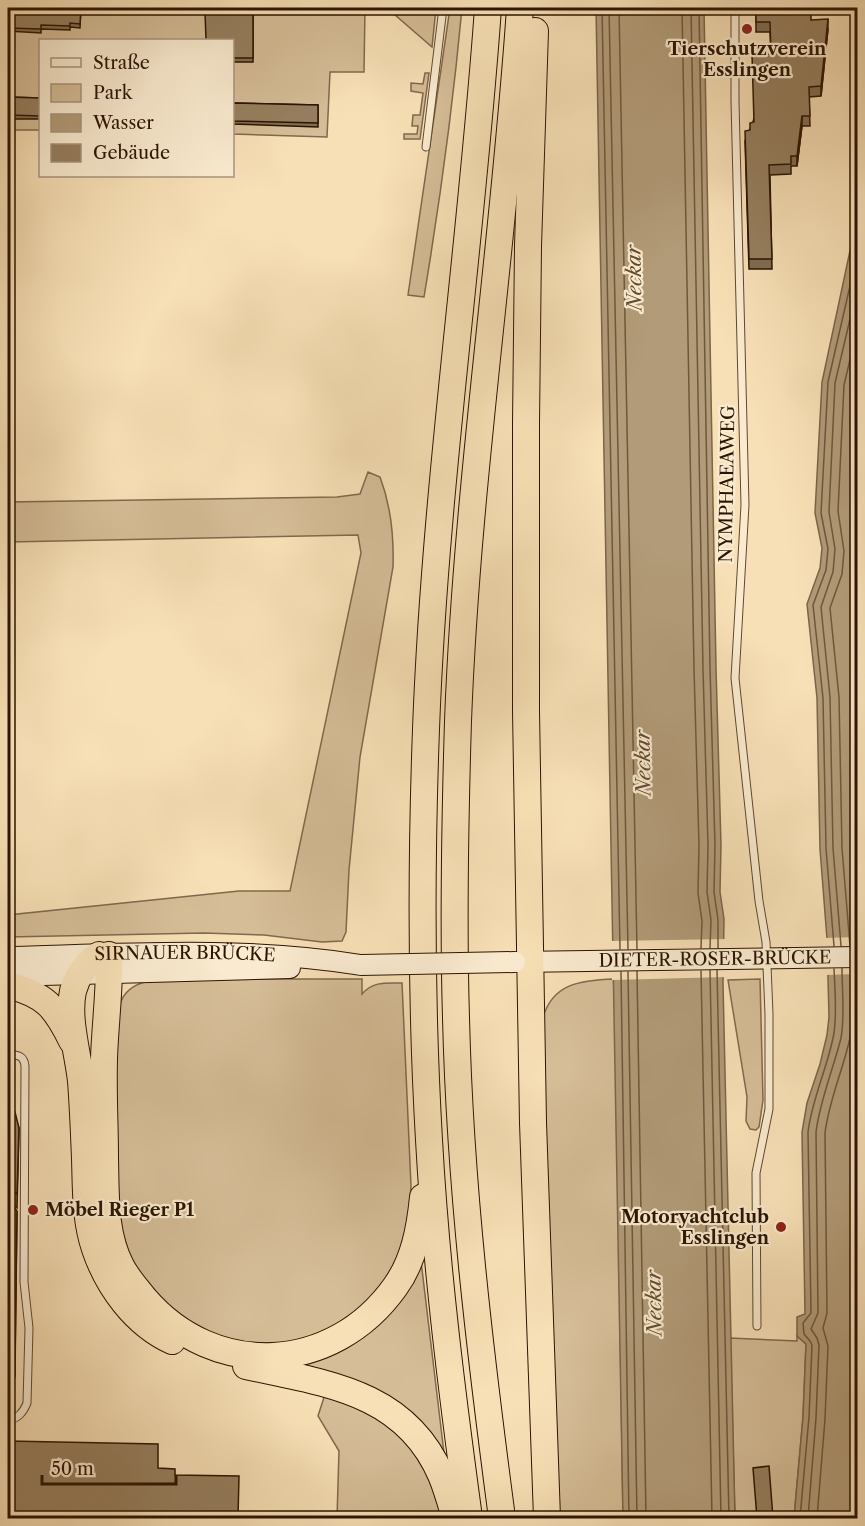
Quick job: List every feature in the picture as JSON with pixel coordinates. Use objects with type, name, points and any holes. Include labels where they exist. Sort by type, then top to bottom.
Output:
[{"type":"highway","points":[[469,1518],[445,1327],[429,1140],[422,902],[426,726],[437,547],[488,8]]},
{"type":"highway","points":[[502,1518],[477,1327],[468,1231],[456,1019],[455,890],[458,719],[468,558],[500,243],[520,8]]},
{"type":"highway","points":[[536,8],[528,246],[523,962],[533,1123],[547,1518]]},
{"type":"highway","points":[[429,1140],[420,1219],[416,1241],[406,1268],[396,1286],[383,1302],[355,1329],[320,1347],[282,1355],[260,1356],[230,1352],[200,1342],[183,1334],[154,1309],[121,1266],[108,1227],[106,1201],[104,1059],[106,961],[91,960],[75,983],[72,1001],[84,1130],[89,1223],[102,1265],[125,1304],[149,1329],[200,1354],[339,1386],[384,1407],[410,1427],[432,1457],[446,1488],[455,1518]]},
{"type":"highway","points":[[8,985],[26,989],[44,999],[58,1016],[76,1051]]},
{"type":"main road","name":"SIRNAUER BRÜCKE","points":[[8,957],[106,961],[244,954],[361,965],[573,962]]},
{"type":"main road","name":"DIETER-ROSER-BRÜCKE","points":[[573,962],[767,968],[858,957]]},
{"type":"main road","name":"SIRNAUER BRÜCKE","points":[[8,976],[80,974]]},
{"type":"lane","points":[[426,147],[443,8]]},
{"type":"lane","name":"NYMPHAEAWEG","points":[[735,8],[735,101],[745,505],[735,678],[759,901],[766,942],[770,1097],[756,1173],[757,1326]]},
{"type":"lane","points":[[8,1054],[20,1055],[25,1062],[24,1282],[29,1328],[28,1396],[22,1414],[8,1421]]},
{"type":"lane","points":[[18,1218],[24,1225]]},
{"type":"green space","points":[[8,8],[365,8],[364,72],[330,72],[327,137],[234,134],[234,39],[39,39],[39,130],[8,130]]},
{"type":"green space","points":[[387,8],[436,8],[432,47]]},
{"type":"green space","points":[[450,8],[462,8],[446,153],[424,297],[408,295]]},
{"type":"green space","points":[[425,73],[429,73],[420,139],[404,139],[404,134],[417,134],[418,126],[412,126],[413,115],[420,115],[423,93],[411,91],[411,83],[423,84]]},
{"type":"green space","points":[[368,472],[380,477],[387,499],[393,544],[393,567],[360,757],[349,870],[346,932],[342,941],[322,942],[264,935],[204,933],[8,937],[8,915],[239,891],[290,891],[361,553],[358,535],[8,542],[8,502],[337,497],[360,494]]},
{"type":"green space","points":[[362,979],[362,994],[375,985],[402,983],[411,1186],[408,1238],[379,1295],[309,1343],[221,1343],[153,1298],[123,1245],[117,1202],[116,1055],[120,1004],[125,994],[133,987],[155,980]]},
{"type":"green space","points":[[615,979],[623,1518],[557,1518],[542,1021],[546,1008],[560,991],[579,983]]},
{"type":"green space","points":[[760,979],[763,1100],[759,1127],[756,1130],[750,1129],[746,1121],[747,1097],[728,980]]},
{"type":"green space","points":[[421,1261],[444,1453],[282,1363],[301,1360]]},
{"type":"green space","points":[[797,1336],[806,1344],[803,1417],[794,1518],[735,1518],[730,1338],[797,1341]]},
{"type":"green space","points":[[326,1391],[382,1415],[427,1466],[445,1518],[337,1518],[339,1451],[318,1416]]},
{"type":"water","name":"Neckar","points":[[596,8],[704,8],[721,845],[720,892],[724,919],[723,983],[735,1518],[623,1518]]},
{"type":"water","points":[[857,218],[858,1518],[794,1518],[803,1417],[806,1344],[797,1336],[797,1317],[805,1314],[802,1132],[807,1103],[827,1035],[829,1017],[827,939],[820,849],[817,698],[807,604],[820,568],[822,548],[815,513],[822,382]]},
{"type":"pier","points":[[857,937],[857,974],[825,975],[824,938]]},
{"type":"pier","points":[[727,939],[726,977],[612,980],[611,941]]},
{"type":"building","points":[[8,8],[13,8],[12,13],[40,13],[40,8],[81,8],[80,24],[41,25],[41,29],[8,28]]},
{"type":"building","points":[[209,8],[253,8],[253,58],[234,58],[234,39],[206,39],[205,12],[209,12]]},
{"type":"building","points":[[756,8],[811,9],[811,20],[828,19],[821,86],[809,87],[810,116],[802,116],[797,156],[791,156],[791,164],[769,165],[772,259],[749,259],[745,131],[750,130],[750,123],[754,122],[752,54],[771,54],[770,22],[756,22]]},
{"type":"building","points":[[8,97],[39,98],[39,116],[8,115]]},
{"type":"building","points":[[234,103],[318,105],[318,123],[234,121]]},
{"type":"building","points":[[8,1102],[15,1112],[19,1128],[17,1194],[8,1187]]},
{"type":"building","points":[[8,1199],[17,1211],[15,1362],[8,1383]]},
{"type":"building","points":[[8,1441],[158,1444],[158,1468],[175,1469],[175,1475],[239,1476],[238,1518],[8,1518]]},
{"type":"building","points":[[769,1466],[773,1518],[757,1518],[753,1468]]},
{"type":"place","name":"Tierschutzverein Esslingen","points":[[747,29]]},
{"type":"place","name":"Möbel Rieger P1","points":[[33,1210]]},
{"type":"place","name":"Motoryachtclub Esslingen","points":[[781,1227]]}]
